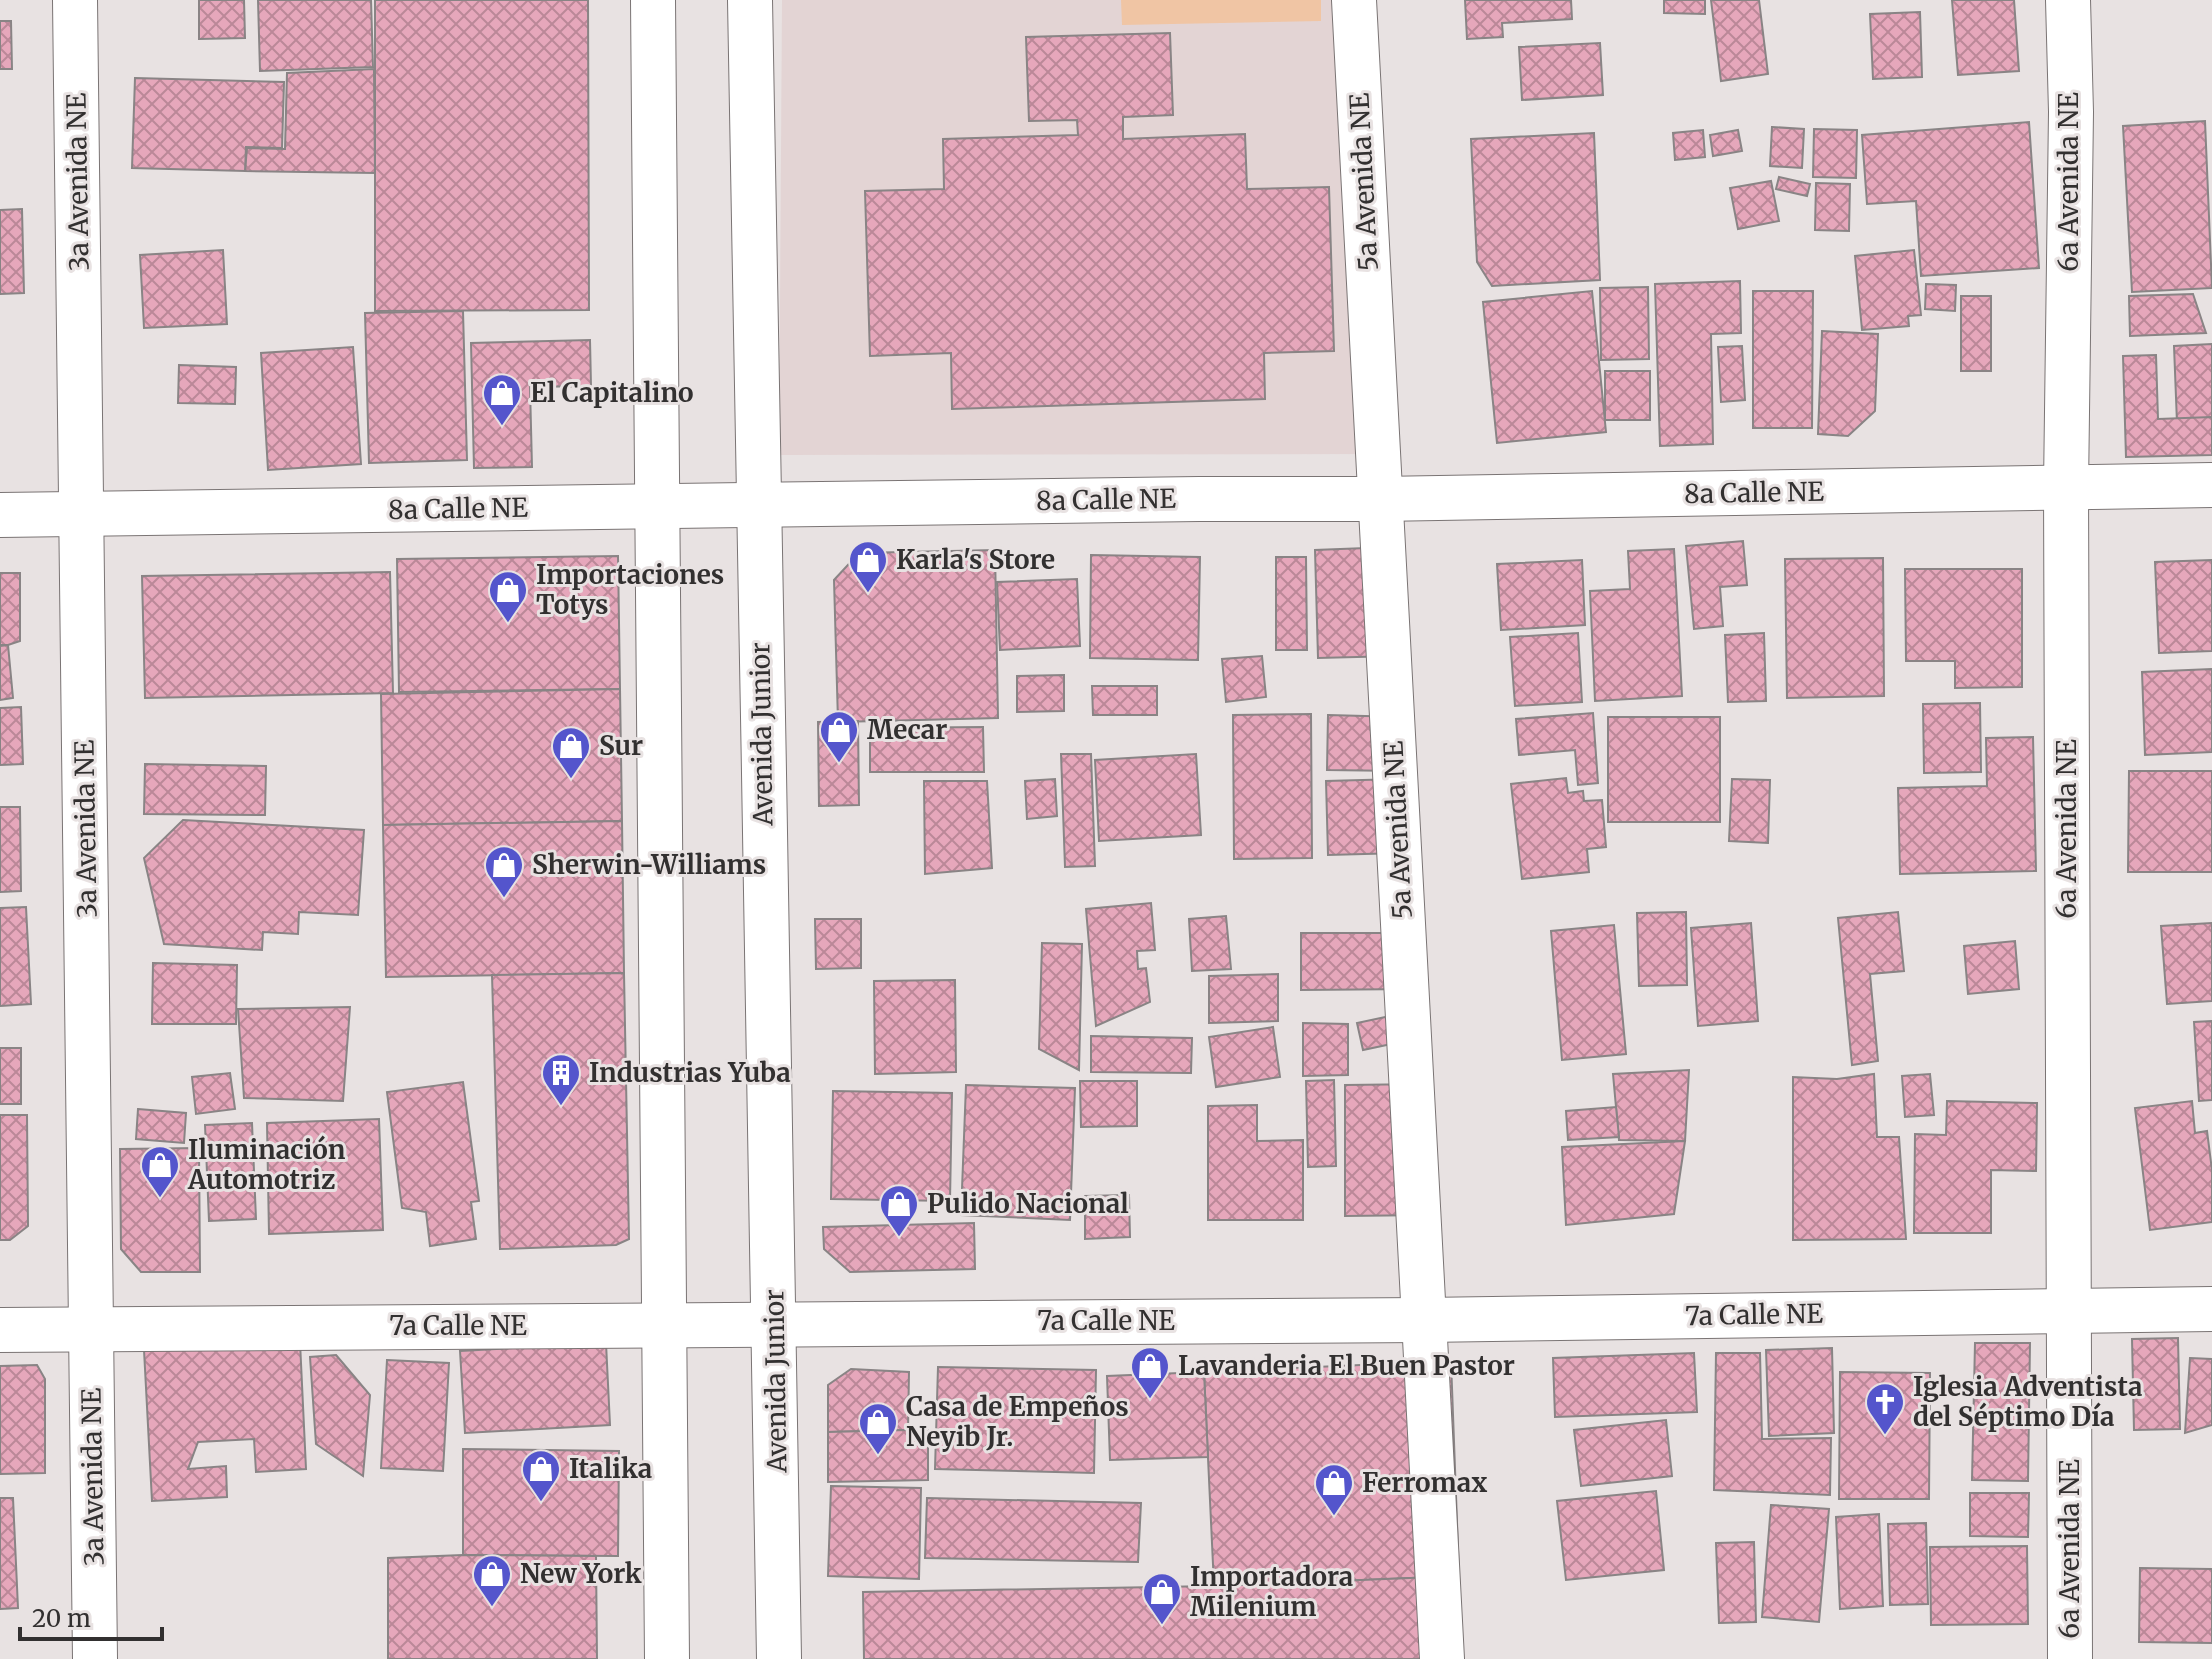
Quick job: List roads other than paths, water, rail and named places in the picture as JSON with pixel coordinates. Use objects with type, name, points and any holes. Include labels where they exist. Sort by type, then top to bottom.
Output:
[{"type":"street","name":"3a Avenida NE","points":[[75,0],[95,1659]]},
{"type":"street","points":[[653,0],[667,1659]]},
{"type":"street","name":"Avenida Junior","points":[[750,0],[757,505],[776,1323],[779,1659]]},
{"type":"street","name":"5a Avenida NE","points":[[1354,0],[1442,1659]]},
{"type":"street","name":"6a Avenida NE","points":[[2068,0],[2071,112],[2066,487],[2070,1659]]},
{"type":"street","name":"8a Calle NE","points":[[0,515],[1380,499],[2212,485]]},
{"type":"street","name":"7a Calle NE","points":[[0,1330],[1424,1320],[2212,1309]]},
{"type":"place","name":"El Capitalino","points":[[502,427]]},
{"type":"place","name":"Karla's Store","points":[[868,594]]},
{"type":"place","name":"Importaciones Totys","points":[[508,624]]},
{"type":"place","name":"Mecar","points":[[839,764]]},
{"type":"place","name":"Sur","points":[[571,780]]},
{"type":"place","name":"Sherwin-Williams","points":[[504,899]]},
{"type":"place","name":"Industrias Yuba","points":[[561,1107]]},
{"type":"place","name":"Iluminación Automotriz","points":[[160,1199]]},
{"type":"place","name":"Pulido Nacional","points":[[899,1238]]},
{"type":"place","name":"Lavanderia El Buen Pastor","points":[[1150,1400]]},
{"type":"place","name":"Iglesia Adventista del Séptimo Día","points":[[1885,1436]]},
{"type":"place","name":"Casa de Empeños Neyib Jr.","points":[[878,1456]]},
{"type":"place","name":"Italika","points":[[541,1503]]},
{"type":"place","name":"Ferromax","points":[[1334,1517]]},
{"type":"place","name":"New York","points":[[492,1608]]},
{"type":"place","name":"Importadora Milenium","points":[[1162,1626]]}]
